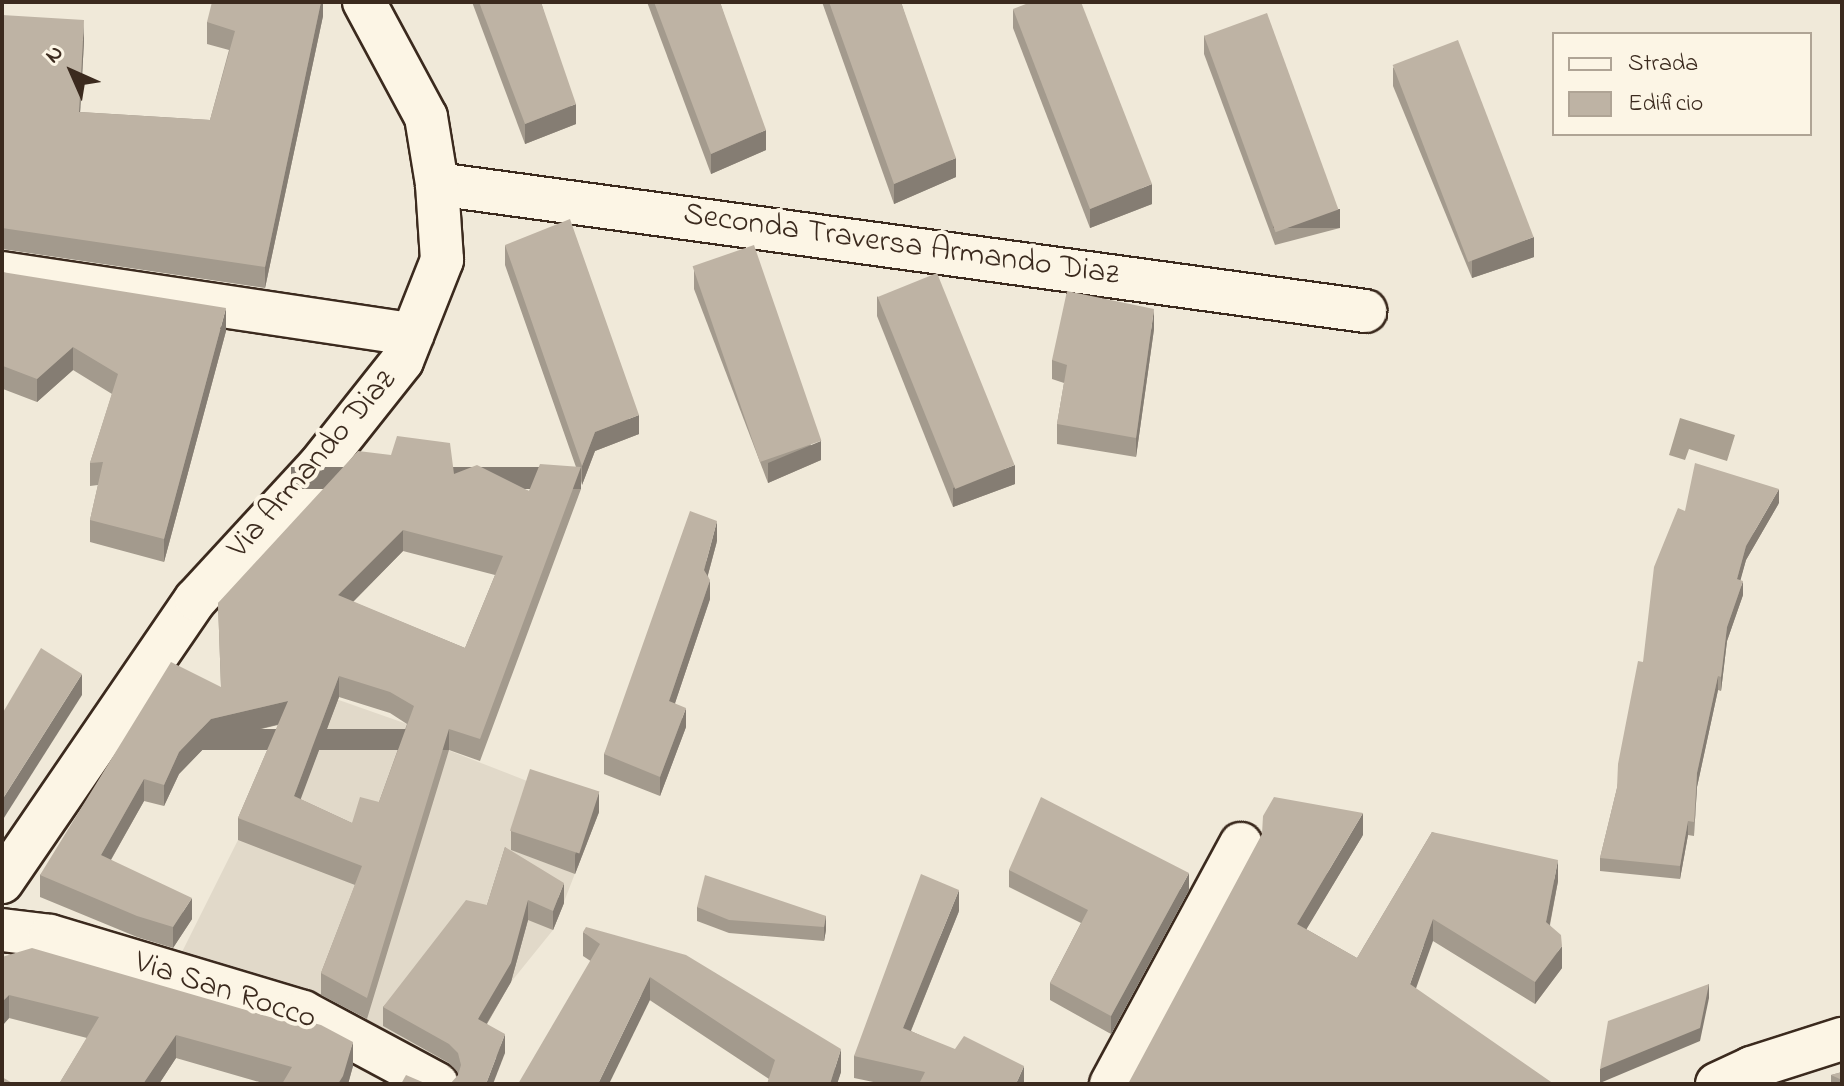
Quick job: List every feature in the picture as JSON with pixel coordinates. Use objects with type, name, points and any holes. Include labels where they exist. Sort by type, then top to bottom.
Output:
[{"type":"street","name":"Via Armando Diaz","points":[[2,882],[196,599],[318,467],[402,361],[442,260],[437,184],[426,117],[364,2]]},
{"type":"street","name":"Seconda Traversa Armando Diaz","points":[[437,184],[1365,311]]},
{"type":"street","points":[[2,273],[412,334]]},
{"type":"street","points":[[1111,1084],[1241,844]]},
{"type":"street","name":"Via San Rocco","points":[[2,930],[50,936],[303,1012],[387,1072],[437,1084]]},
{"type":"street","points":[[1751,1079],[1842,1039]]},
{"type":"shaded area","points":[[1680,418],[1735,435],[1727,461],[1689,449],[1685,460],[1669,455]]},
{"type":"shaded area","points":[[282,680],[407,724],[435,745],[586,804],[581,858],[553,930],[511,982],[456,1076],[319,1002],[182,952],[238,840],[291,717]]},
{"type":"building","points":[[212,2],[321,2],[265,267],[2,228],[2,15],[84,20],[79,112],[210,120],[235,31],[207,22]]},
{"type":"building","points":[[479,2],[541,2],[576,104],[525,124]]},
{"type":"building","points":[[654,2],[720,2],[766,130],[711,154]]},
{"type":"building","points":[[829,2],[901,2],[956,158],[894,184]]},
{"type":"building","points":[[1031,2],[1081,2],[1152,184],[1090,209],[1013,9]]},
{"type":"building","points":[[1267,13],[1338,209],[1276,232],[1204,36]]},
{"type":"building","points":[[1458,40],[1534,237],[1468,262],[1393,65]]},
{"type":"building","points":[[570,219],[639,415],[595,432],[582,466],[505,245]]},
{"type":"building","points":[[754,245],[821,441],[760,462],[693,266]]},
{"type":"building","points":[[2,272],[226,308],[164,539],[90,520],[103,462],[90,463],[118,374],[73,347],[37,379],[2,368]]},
{"type":"building","points":[[937,273],[1015,465],[955,489],[878,297]]},
{"type":"building","points":[[1067,291],[1154,309],[1136,438],[1057,424],[1067,365],[1052,360]]},
{"type":"building","points":[[397,436],[450,443],[454,474],[477,465],[529,491],[540,464],[581,467],[480,739],[449,729],[367,998],[321,973],[362,866],[238,818],[288,701],[211,719],[179,752],[164,785],[144,779],[101,855],[192,898],[173,927],[137,916],[40,875],[171,662],[221,687],[218,603],[358,451],[391,455]],"holes":[[[403,530],[503,556],[465,648],[338,595]],[[339,676],[390,692],[414,706],[379,802],[360,797],[352,823],[294,796]]]},
{"type":"building","points":[[1695,463],[1779,489],[1746,546],[1737,579],[1743,581],[1727,627],[1721,677],[1718,676],[1697,773],[1694,822],[1688,821],[1680,866],[1600,858],[1617,788],[1618,764],[1638,661],[1643,662],[1654,567],[1678,508],[1685,511]]},
{"type":"building","points":[[690,511],[717,521],[704,570],[710,580],[669,701],[686,708],[660,777],[604,754]]},
{"type":"building","points":[[41,648],[82,674],[2,800],[2,714]]},
{"type":"building","points":[[530,769],[599,792],[579,853],[510,831]]},
{"type":"building","points":[[1041,797],[1189,873],[1111,1016],[1050,983],[1088,910],[1009,870]]},
{"type":"building","points":[[1274,797],[1363,813],[1297,924],[1357,958],[1432,832],[1558,860],[1546,922],[1561,935],[1562,946],[1535,982],[1433,919],[1410,984],[1554,1084],[1128,1084],[1262,834],[1263,816]]},
{"type":"building","points":[[505,847],[564,883],[553,911],[528,900],[511,963],[478,1019],[505,1034],[486,1084],[450,1084],[458,1075],[461,1065],[458,1053],[449,1044],[383,1007],[466,900],[487,905]]},
{"type":"building","points":[[921,874],[959,890],[903,1028],[955,1049],[964,1036],[1024,1066],[1016,1084],[919,1084],[925,1072],[854,1056]]},
{"type":"building","points":[[705,875],[826,916],[824,927],[729,920],[697,907]]},
{"type":"building","points":[[586,927],[686,955],[841,1049],[830,1084],[767,1084],[775,1060],[650,977],[598,1084],[518,1084],[600,944],[583,932]]},
{"type":"building","points":[[32,948],[301,1026],[303,1020],[321,1025],[353,1042],[343,1076],[338,1084],[282,1084],[292,1067],[176,1035],[143,1084],[59,1084],[99,1017],[9,995],[2,1002],[2,957]]},
{"type":"building","points":[[1709,984],[1700,1028],[1600,1069],[1608,1021]]},
{"type":"building","points":[[1842,1072],[1842,1080],[1831,1075]]},
{"type":"building","points":[[406,1075],[427,1084],[401,1084]]},
{"type":"building","points":[[2,1077],[14,1084],[2,1084]]}]
